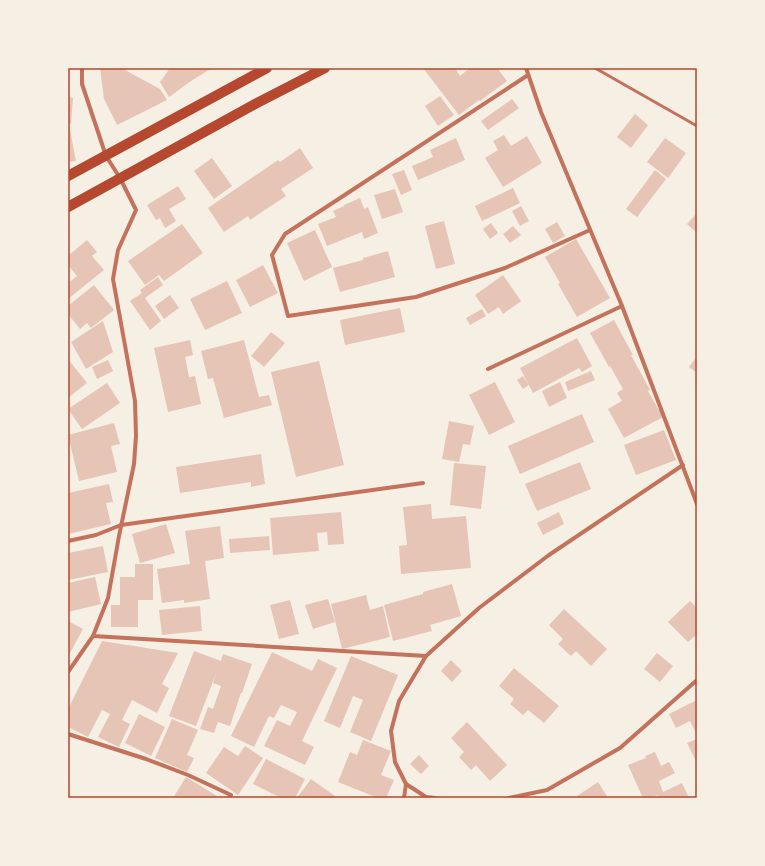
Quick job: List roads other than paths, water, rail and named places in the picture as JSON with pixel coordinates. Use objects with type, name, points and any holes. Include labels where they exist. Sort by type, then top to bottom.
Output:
[{"type":"main road","points":[[68,176],[267,68]]},
{"type":"main road","points":[[68,206],[257,103],[325,68]]},
{"type":"street","points":[[68,672],[93,636],[108,598],[134,464],[136,436],[135,401],[114,279],[118,250],[136,210],[120,178],[106,156],[82,84],[82,68]]},
{"type":"street","points":[[526,68],[540,112],[622,306],[697,504]]},
{"type":"street","points":[[528,75],[284,234],[272,255],[288,316],[416,297],[505,268],[590,230]]},
{"type":"street","points":[[488,369],[622,306]]},
{"type":"street","points":[[435,798],[426,797],[406,784],[395,762],[391,731],[399,701],[426,656],[479,608],[549,555],[683,465]]},
{"type":"street","points":[[68,541],[96,535],[121,525],[422,483]]},
{"type":"street","points":[[93,636],[426,656]]},
{"type":"street","points":[[509,798],[547,790],[620,748],[697,680]]},
{"type":"street","points":[[68,734],[146,759],[188,775],[231,795],[228,798]]},
{"type":"street","points":[[404,798],[406,784]]},
{"type":"lane","points":[[595,68],[697,126]]}]
